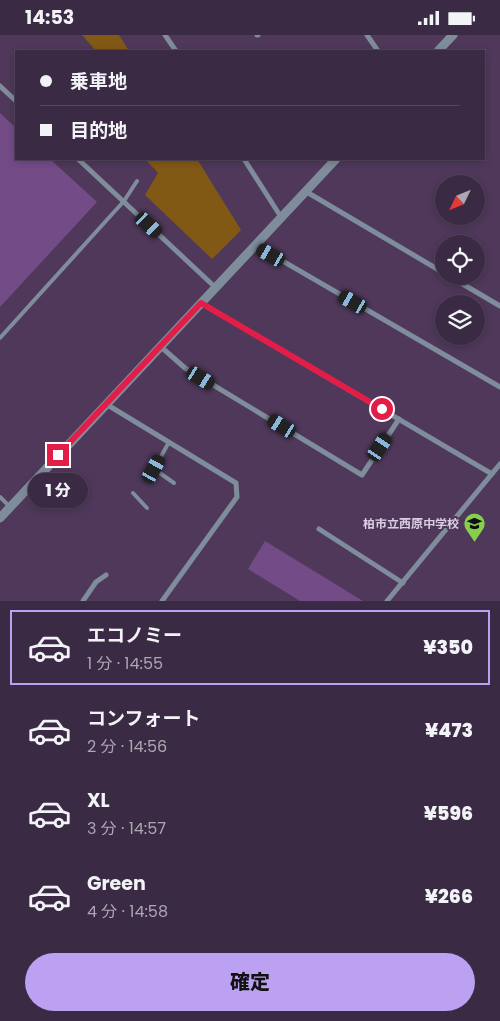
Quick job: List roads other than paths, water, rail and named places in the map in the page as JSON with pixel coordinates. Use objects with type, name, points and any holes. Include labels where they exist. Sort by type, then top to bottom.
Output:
[{"type":"street","points":[[165,35],[175,50]]},
{"type":"street","points":[[367,35],[377,50]]},
{"type":"street","points":[[439,50],[453,35]]},
{"type":"street","points":[[0,86],[15,100]]},
{"type":"street","points":[[79,160],[216,288]]},
{"type":"street","points":[[245,160],[281,217]]},
{"type":"street","points":[[0,518],[335,160]]},
{"type":"street","points":[[305,191],[435,268]]},
{"type":"street","points":[[255,245],[500,387]]},
{"type":"street","points":[[464,285],[500,306]]},
{"type":"street","points":[[201,303],[492,474]]},
{"type":"street","points":[[160,346],[185,369],[362,475],[399,419]]},
{"type":"street","points":[[106,404],[236,483],[237,497],[162,601]]},
{"type":"street","points":[[387,601],[500,464]]},
{"type":"street","points":[[319,529],[403,583]]},
{"type":"street","points":[[83,601],[96,582],[106,575]]},
{"type":"lane","points":[[0,338],[124,201],[137,181]]},
{"type":"lane","points":[[169,443],[154,469],[174,483]]},
{"type":"lane","points":[[132,493],[147,508]]},
{"type":"lane","points":[[0,497],[10,507]]},
{"type":"place","name":"柏市立西原中学校","points":[[475,542]]}]
